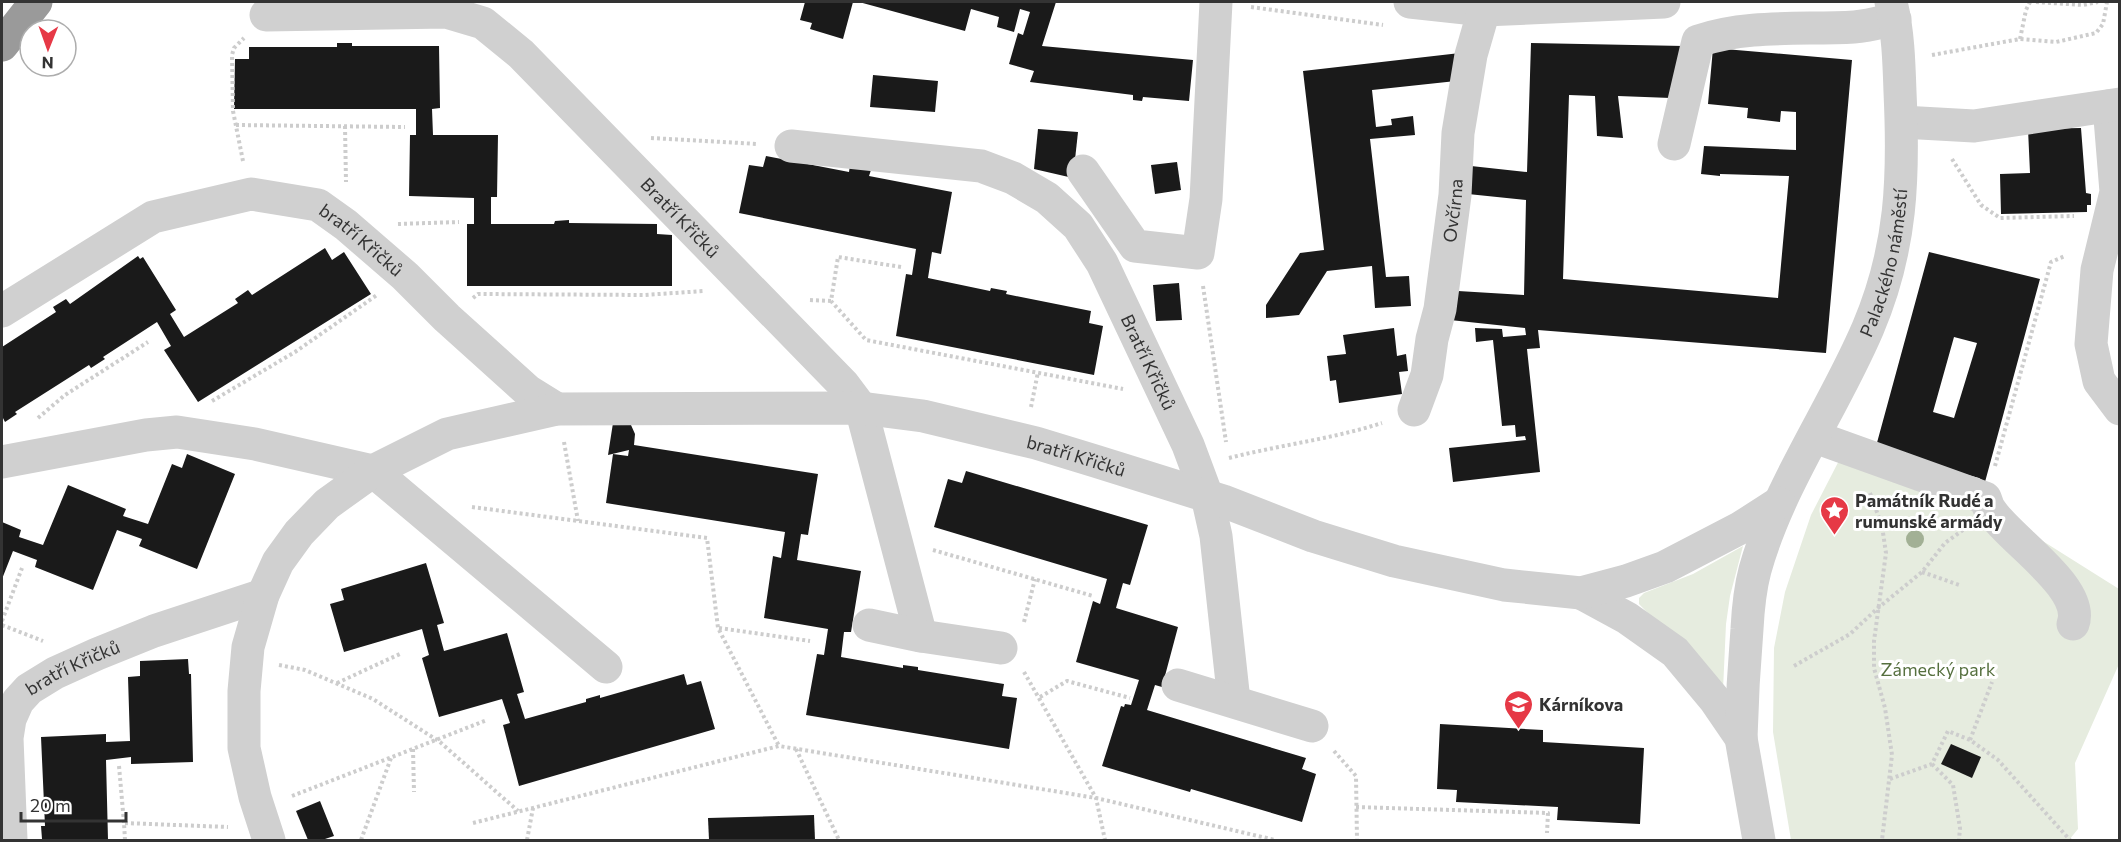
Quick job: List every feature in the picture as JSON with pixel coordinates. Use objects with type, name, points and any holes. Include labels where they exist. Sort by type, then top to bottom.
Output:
[{"type":"highway","points":[[2,45],[36,2]]},
{"type":"street","points":[[1083,171],[1135,246],[1198,253],[1206,199],[1216,2]]},
{"type":"street","points":[[1410,2],[1484,10],[1664,2]]},
{"type":"street","name":"Ovčírna","points":[[1414,410],[1427,375],[1440,309],[1455,195],[1460,122],[1471,55],[1484,10]]},
{"type":"street","points":[[1674,144],[1698,41],[1718,34],[1745,30],[1857,27],[1893,10]]},
{"type":"street","name":"Palackého náměstí","points":[[1741,738],[1743,671],[1749,600],[1755,571],[1779,503],[1868,328],[1883,289],[1894,246],[1900,210],[1902,122],[1893,10]]},
{"type":"street","name":"Bratří Křičků","points":[[266,15],[446,12],[483,23],[521,54],[843,384],[861,408],[921,636]]},
{"type":"street","points":[[1902,122],[1974,126],[2114,105],[2116,192],[2097,270],[2091,344],[2099,381],[2120,409]]},
{"type":"street","name":"Bratří Křičků","points":[[791,146],[981,166],[1013,178],[1047,198],[1078,226],[1102,263],[1188,445],[1207,496],[1216,536],[1234,700]]},
{"type":"street","name":"bratří Křičků","points":[[2,311],[153,217],[251,194],[318,205],[346,225],[405,276],[447,318],[528,391],[557,409]]},
{"type":"street","name":"bratří Křičků","points":[[270,840],[255,797],[244,748],[244,692],[248,647],[263,595],[278,562],[299,533],[327,504],[373,471],[447,434],[557,409],[861,408],[923,416],[1036,443],[1207,496],[1313,536],[1394,561],[1504,585],[1581,593]]},
{"type":"street","points":[[7,461],[146,435],[177,432],[255,444],[373,471],[606,667]]},
{"type":"street","points":[[1815,436],[1985,498],[1990,511],[2065,588],[2076,616],[2073,624]]},
{"type":"street","name":"Palackého náměstí","points":[[1581,593],[1626,581],[1665,567],[1740,528],[1779,503]]},
{"type":"street","points":[[1581,593],[1627,618],[1675,652],[1715,700],[1741,738],[1759,840]]},
{"type":"street","name":"bratří Křičků","points":[[11,840],[8,738],[10,719],[18,701],[29,689],[55,674],[154,631],[263,595]]},
{"type":"street","points":[[869,625],[921,636],[1001,648]]},
{"type":"street","points":[[1178,685],[1234,700],[1312,726]]},
{"type":"path","points":[[2020,39],[2026,10],[2031,2]]},
{"type":"path","points":[[2036,2],[2083,5],[2098,2]]},
{"type":"path","points":[[1923,57],[2020,39],[2056,42],[2096,33],[2103,24],[2107,2]]},
{"type":"path","points":[[251,194],[233,111],[232,56],[234,48],[266,15]]},
{"type":"path","points":[[236,125],[405,127]]},
{"type":"path","points":[[345,126],[346,225],[459,222]]},
{"type":"path","points":[[600,135],[791,146]]},
{"type":"path","points":[[1952,158],[1981,205],[2000,218],[2108,227]]},
{"type":"path","points":[[1985,498],[2051,262],[2108,227]]},
{"type":"path","points":[[1198,253],[1226,440]]},
{"type":"path","points":[[901,267],[838,257],[831,301],[866,340],[1165,397]]},
{"type":"path","points":[[211,402],[295,352],[405,276]]},
{"type":"path","points":[[478,294],[644,295],[750,289]]},
{"type":"path","points":[[7,461],[29,427],[65,395],[148,342]]},
{"type":"path","points":[[557,409],[578,521]]},
{"type":"path","points":[[1228,458],[1274,446],[1351,433],[1414,410]]},
{"type":"path","points":[[1869,491],[1882,526],[1886,553],[1874,641],[1874,668],[1885,708],[1892,756],[1882,840]]},
{"type":"path","points":[[464,506],[706,538],[718,628],[779,746]]},
{"type":"path","points":[[1794,666],[1850,634],[1922,572],[1945,543]]},
{"type":"path","points":[[930,549],[1093,596]]},
{"type":"path","points":[[2,621],[22,568]]},
{"type":"path","points":[[1922,572],[1959,585]]},
{"type":"path","points":[[1031,594],[1035,579]]},
{"type":"path","points":[[718,628],[810,642]]},
{"type":"path","points":[[1001,648],[1028,676],[1096,798],[1105,840]]},
{"type":"path","points":[[336,683],[402,653]]},
{"type":"path","points":[[247,660],[305,670],[373,699],[437,740],[518,811]]},
{"type":"path","points":[[1040,697],[1067,681],[1130,698]]},
{"type":"path","points":[[1970,740],[1992,682]]},
{"type":"path","points":[[291,797],[487,720]]},
{"type":"path","points":[[1312,726],[1356,776],[1357,840]]},
{"type":"path","points":[[1890,780],[1932,764],[1948,731],[1970,740],[1998,760],[2070,840]]},
{"type":"path","points":[[472,823],[779,746],[1096,798],[1275,840]]},
{"type":"path","points":[[413,749],[414,792]]},
{"type":"path","points":[[795,749],[839,840]]},
{"type":"path","points":[[360,840],[391,758]]},
{"type":"path","points":[[1932,764],[1953,785],[1960,828],[1959,840]]},
{"type":"path","points":[[119,766],[125,840]]},
{"type":"path","points":[[1356,807],[1548,813],[1547,833]]},
{"type":"path","points":[[527,840],[533,808]]},
{"type":"path","points":[[124,823],[236,828]]},
{"type":"green space","name":"Zámecký park","points":[[1846,447],[2008,519],[2119,589],[2119,664],[2075,763],[2078,829],[2069,840],[1791,840],[1773,732],[1774,648],[1785,592],[1811,515]]},
{"type":"green space","points":[[1743,546],[1730,596],[1726,624],[1723,690],[1639,604],[1639,598],[1644,593],[1693,574]]},
{"type":"building","points":[[805,2],[853,2],[843,39],[810,29],[812,23],[800,20]]},
{"type":"building","points":[[859,2],[1056,2],[1042,46],[1193,60],[1189,101],[1143,97],[1142,101],[1133,100],[1133,95],[1030,82],[1034,71],[1009,64],[1018,33],[1023,35],[1030,12],[1020,9],[1014,32],[997,27],[999,17],[971,9],[965,31]]},
{"type":"building","points":[[337,43],[352,43],[352,46],[439,46],[440,108],[432,109],[433,135],[498,135],[497,197],[491,197],[491,224],[554,224],[555,221],[569,220],[569,223],[657,224],[657,234],[672,235],[672,286],[467,286],[467,224],[474,224],[474,198],[409,196],[410,135],[416,135],[416,109],[234,109],[235,59],[249,59],[249,47],[337,47]]},
{"type":"building","points":[[1531,43],[1684,46],[1671,98],[1618,96],[1623,138],[1597,136],[1595,96],[1569,95],[1563,279],[1778,298],[1789,176],[1701,174],[1704,146],[1796,150],[1796,112],[1781,111],[1780,122],[1747,118],[1748,108],[1708,104],[1713,48],[1852,60],[1826,353],[1538,330],[1540,348],[1527,349],[1540,472],[1453,482],[1449,448],[1526,440],[1525,436],[1516,437],[1515,425],[1502,426],[1493,340],[1476,342],[1475,328],[1502,329],[1503,337],[1526,335],[1525,328],[1450,320],[1458,291],[1524,295],[1526,200],[1468,194],[1471,166],[1527,172]]},
{"type":"building","points":[[1460,53],[1456,81],[1372,90],[1376,127],[1392,125],[1391,119],[1413,116],[1415,135],[1370,139],[1386,277],[1409,276],[1411,306],[1375,308],[1372,266],[1327,271],[1299,315],[1266,318],[1266,305],[1300,253],[1324,250],[1303,71]]},
{"type":"building","points":[[873,75],[938,81],[935,112],[870,107]]},
{"type":"building","points":[[2081,128],[2086,193],[2091,194],[2091,205],[2087,205],[2087,212],[2001,214],[2000,174],[2030,173],[2028,129]]},
{"type":"building","points":[[1038,129],[1078,132],[1073,178],[1034,169]]},
{"type":"building","points":[[766,156],[849,172],[850,165],[871,170],[869,176],[952,192],[941,254],[932,252],[928,278],[990,291],[991,288],[1007,291],[1006,294],[1091,311],[1089,323],[1103,326],[1094,375],[896,336],[906,274],[912,275],[916,249],[739,213],[749,165],[763,167]]},
{"type":"building","points":[[1177,162],[1181,190],[1155,194],[1151,165]]},
{"type":"building","points":[[325,248],[332,260],[344,252],[371,294],[198,402],[164,350],[171,346],[157,322],[103,357],[105,359],[91,368],[89,365],[15,412],[17,414],[5,422],[2,416],[2,347],[56,312],[53,307],[66,299],[70,304],[138,256],[140,259],[143,257],[176,310],[170,314],[184,337],[238,303],[235,299],[248,290],[252,295]]},
{"type":"building","points":[[1929,252],[2040,279],[1985,482],[1979,478],[1875,450]],"holes":[[[1954,337],[1977,343],[1954,418],[1933,412]]]},
{"type":"building","points":[[1179,283],[1182,320],[1156,321],[1153,285]]},
{"type":"building","points":[[1394,328],[1397,356],[1406,354],[1408,371],[1399,372],[1402,394],[1339,403],[1336,380],[1330,381],[1327,356],[1346,354],[1343,335]]},
{"type":"building","points":[[613,423],[631,425],[635,434],[634,445],[818,474],[808,535],[801,534],[797,560],[861,571],[851,632],[844,632],[841,657],[903,668],[903,665],[918,667],[918,670],[1004,684],[1002,696],[1017,698],[1009,749],[806,715],[817,654],[824,655],[828,629],[764,618],[773,556],[781,558],[785,532],[606,503],[613,454],[628,456],[629,450],[608,455]]},
{"type":"building","points":[[187,454],[235,474],[197,569],[139,546],[142,539],[117,530],[93,590],[35,567],[37,560],[13,551],[2,579],[2,522],[21,530],[19,537],[43,545],[68,485],[126,509],[123,516],[148,524],[172,464],[182,468]]},
{"type":"building","points":[[966,471],[1148,525],[1130,585],[1123,583],[1116,608],[1178,627],[1162,687],[1155,685],[1147,710],[1306,758],[1302,769],[1316,774],[1302,822],[1191,789],[1190,792],[1102,766],[1121,706],[1131,705],[1139,680],[1076,662],[1093,601],[1100,604],[1107,579],[934,527],[948,479],[962,483]]},
{"type":"building","points":[[426,563],[444,623],[437,625],[444,651],[507,633],[524,692],[517,694],[525,719],[586,702],[586,699],[600,695],[600,698],[684,674],[687,685],[701,681],[715,729],[519,786],[503,725],[510,723],[502,699],[439,717],[422,658],[429,655],[422,629],[344,652],[330,604],[344,600],[341,589]]},
{"type":"building","points":[[188,659],[189,674],[191,674],[193,762],[131,764],[131,757],[106,760],[108,840],[42,839],[41,826],[45,826],[41,737],[106,734],[106,742],[130,741],[128,677],[140,676],[140,661]]},
{"type":"building","points":[[1440,724],[1543,730],[1543,742],[1644,748],[1640,824],[1557,820],[1558,807],[1456,802],[1457,790],[1437,789]]},
{"type":"building","points":[[1951,744],[1981,757],[1972,778],[1941,764]]},
{"type":"building","points":[[320,801],[334,836],[322,840],[308,840],[296,811]]},
{"type":"building","points":[[814,815],[815,840],[709,840],[708,818]]},
{"type":"place","name":"Památník Rudé a rumunské armády","points":[[1834,536]]},
{"type":"place","name":"Kárníkova","points":[[1518,730]]}]
